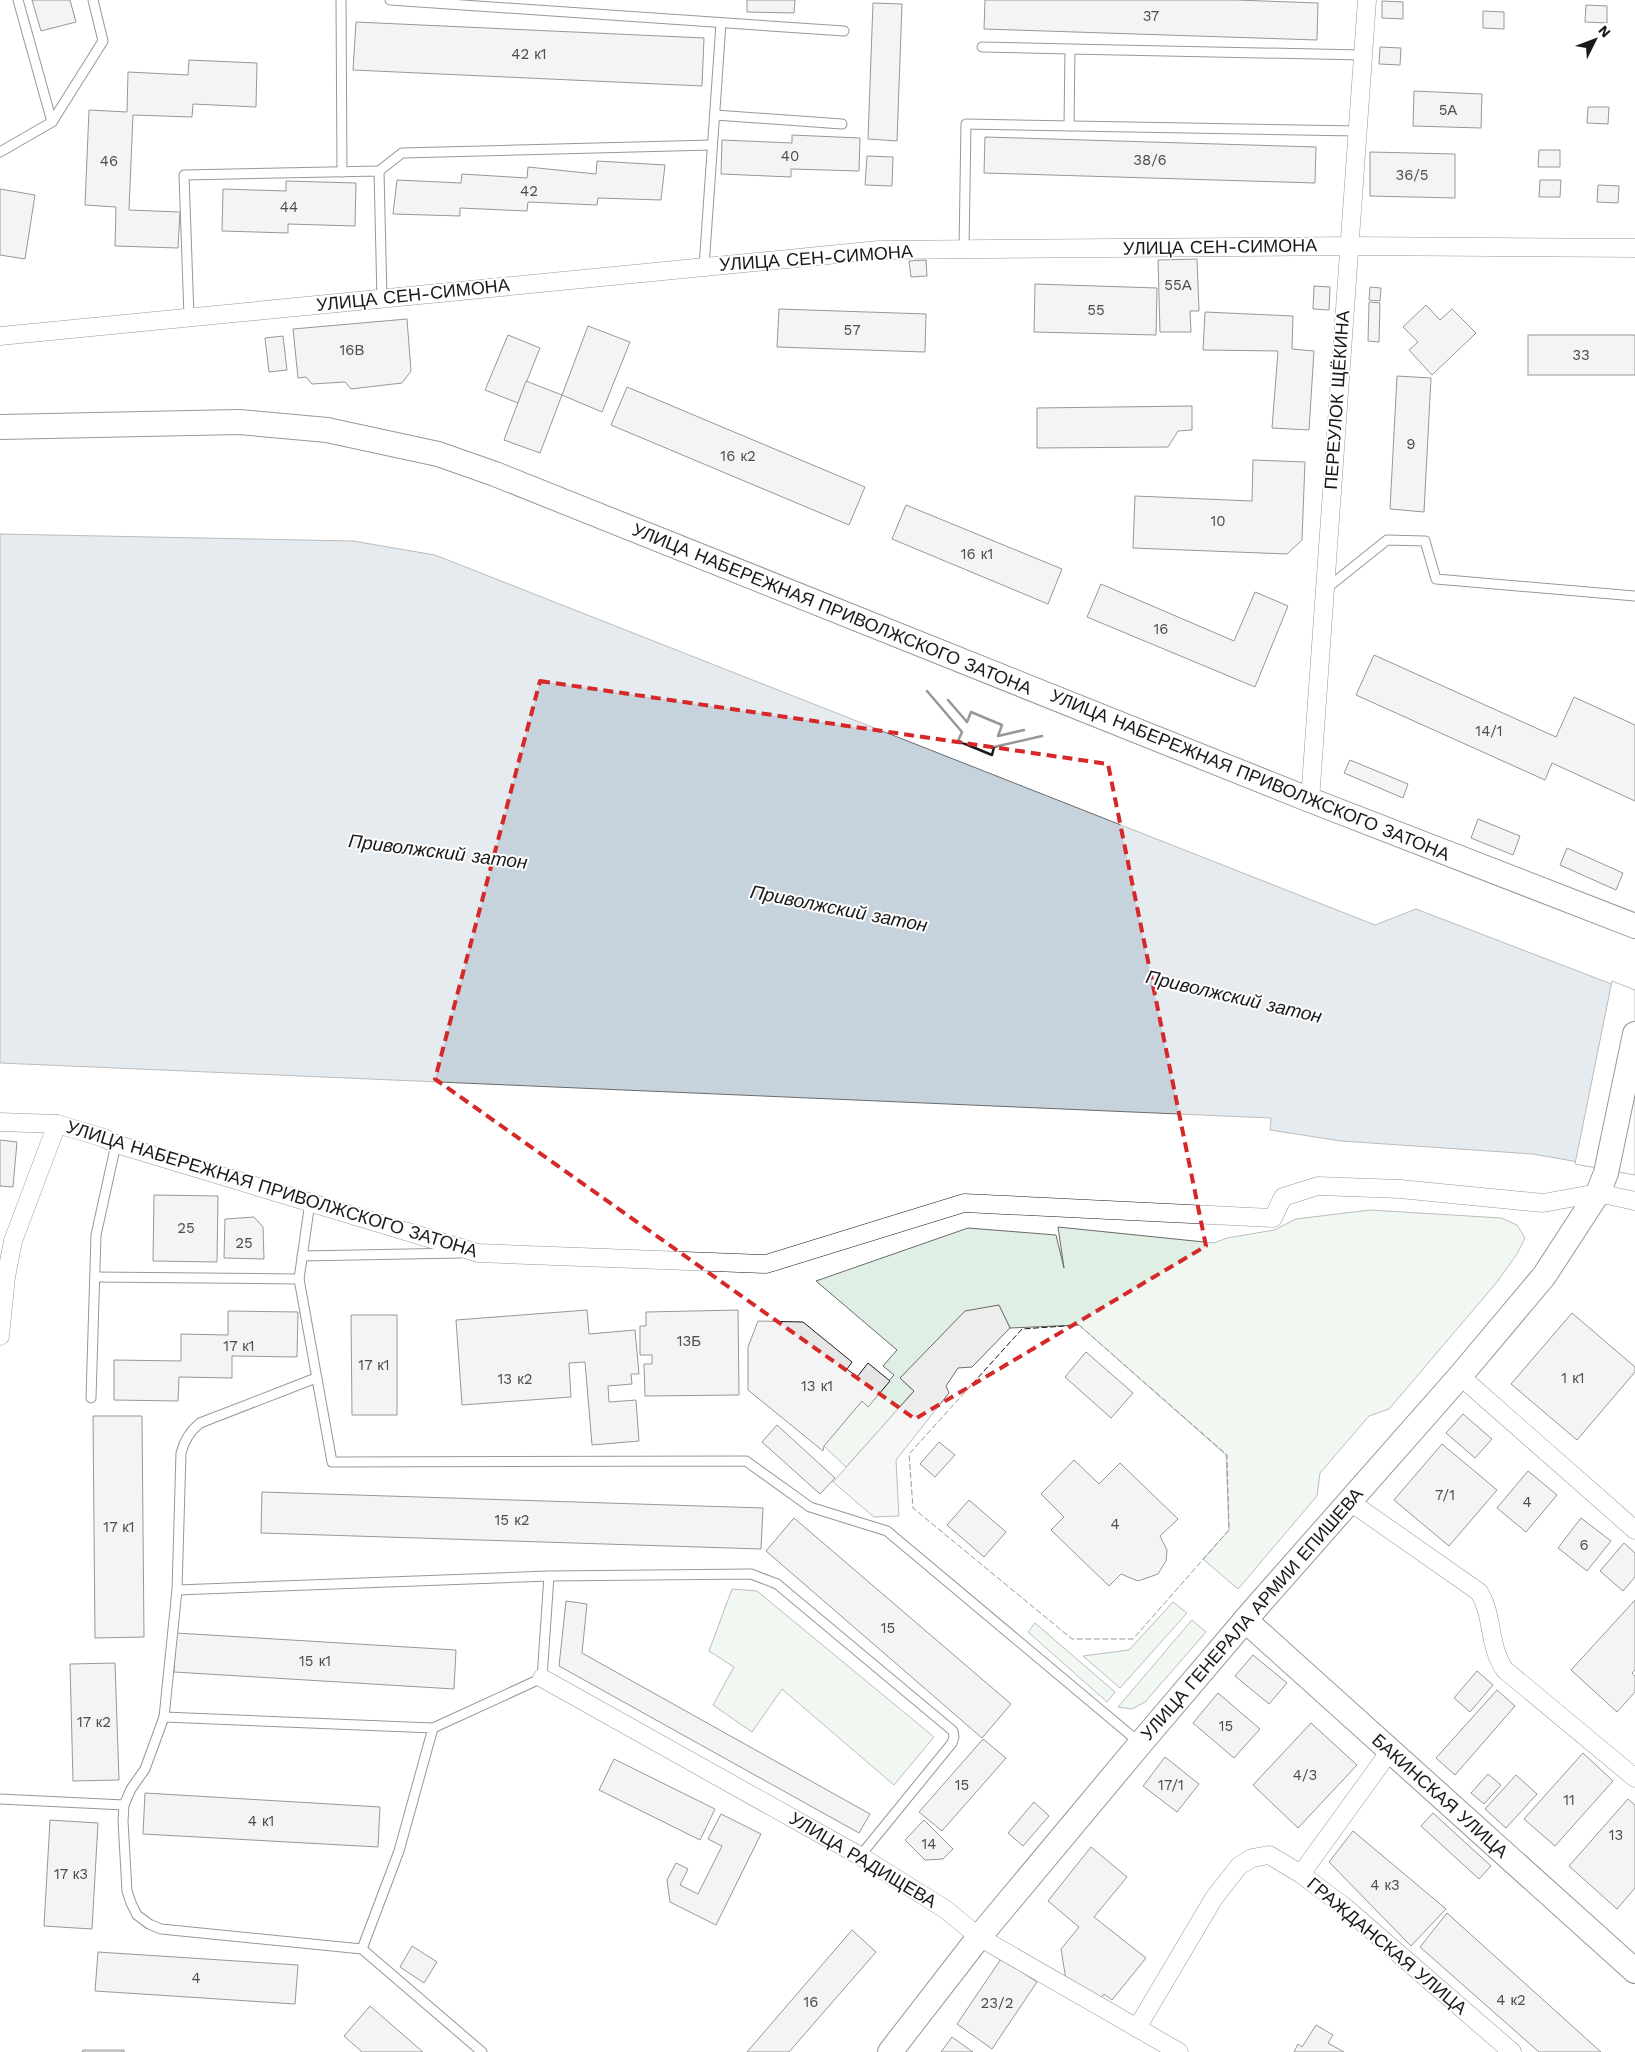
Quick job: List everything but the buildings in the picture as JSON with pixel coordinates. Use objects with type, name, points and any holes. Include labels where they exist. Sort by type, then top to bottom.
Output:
[{"type":"main road","name":"УЛИЦА НАБЕРЕЖНАЯ ПРИВОЛЖСКОГО ЗАТОНА","points":[[0,427],[239,422],[327,430],[438,454],[504,478],[1310,800],[1635,926]]},
{"type":"main road","points":[[1602,1183],[1635,1034]]},
{"type":"main road","name":"УЛИЦА ГЕНЕРАЛА АРМИИ ЕПИШЕВА","points":[[890,2052],[979,1937],[1140,1744],[1245,1620],[1460,1376],[1544,1276],[1602,1183]]},
{"type":"main road","name":"БАКИНСКАЯ УЛИЦА","points":[[1245,1620],[1635,1971]]},
{"type":"street","name":"ПЕРЕУЛОК ЩЁКИНА","points":[[1310,800],[1367,0]]},
{"type":"street","name":"УЛИЦА СЕН-СИМОНА","points":[[0,336],[879,250],[1348,246],[1635,248]]},
{"type":"street","name":"УЛИЦА НАБЕРЕЖНАЯ ПРИВОЛЖСКОГО ЗАТОНА","points":[[0,1122],[57,1124],[104,1138],[116,1144],[478,1253],[766,1264],[964,1203],[1273,1218],[1283,1197],[1318,1186],[1400,1189],[1543,1203],[1602,1183]]},
{"type":"street","points":[[0,1336],[6,1277],[13,1241],[57,1124]]},
{"type":"street","points":[[1602,1183],[1635,1201]]},
{"type":"street","points":[[1460,1376],[1635,1530]]},
{"type":"street","points":[[1349,1501],[1479,1592],[1487,1611],[1496,1656],[1505,1670],[1635,1778]]},
{"type":"street","name":"УЛИЦА РАДИЩЕВА","points":[[542,1678],[860,1856],[945,1909],[979,1937],[1178,2052]]},
{"type":"street","points":[[1301,1874],[1390,1751]]},
{"type":"street","name":"ГРАЖДАНСКАЯ УЛИЦА","points":[[1137,2028],[1214,1898],[1239,1866],[1252,1858],[1269,1855],[1301,1874],[1346,1908],[1512,2052]]},
{"type":"lane","points":[[18,0],[52,122]]},
{"type":"lane","points":[[0,152],[52,122],[103,41],[93,0]]},
{"type":"lane","points":[[341,0],[342,172]]},
{"type":"lane","points":[[390,0],[844,31]]},
{"type":"lane","points":[[704,267],[721,23]]},
{"type":"lane","points":[[982,47],[1363,55]]},
{"type":"lane","points":[[1069,126],[1070,49]]},
{"type":"lane","points":[[715,115],[842,124]]},
{"type":"lane","points":[[964,249],[966,124],[1357,131]]},
{"type":"lane","points":[[189,317],[184,175],[379,171],[402,154],[712,145]]},
{"type":"lane","points":[[379,171],[382,298]]},
{"type":"lane","points":[[1324,589],[1387,540],[1425,541],[1436,579],[1635,596]]},
{"type":"lane","points":[[91,1398],[96,1235],[116,1144]]},
{"type":"lane","points":[[310,1202],[299,1279],[332,1462],[746,1461],[810,1507],[887,1531],[1140,1744]]},
{"type":"lane","points":[[302,1256],[478,1253]]},
{"type":"lane","points":[[95,1277],[299,1279]]},
{"type":"lane","points":[[316,1378],[200,1423],[188,1436],[181,1453],[177,1590],[164,1717],[145,1769],[131,1789],[124,1805],[127,1892],[137,1914],[149,1924],[161,1929],[362,1949],[482,2052]]},
{"type":"lane","points":[[177,1590],[549,1576],[751,1574],[764,1578],[777,1584],[948,1726],[954,1737],[952,1743],[860,1856]]},
{"type":"lane","points":[[164,1717],[433,1728],[542,1678],[549,1576]]},
{"type":"lane","points":[[362,1949],[399,1851],[433,1728]]},
{"type":"lane","points":[[0,1799],[124,1805]]},
{"type":"highlighted area","points":[[540,681],[1108,764],[1206,1246],[915,1419],[435,1079]]},
{"type":"green space","points":[[1370,1210],[1501,1218],[1517,1225],[1525,1238],[1517,1254],[1497,1282],[1389,1409],[1369,1416],[1320,1473],[1317,1496],[1238,1589],[1203,1559],[1229,1530],[1226,1455],[1079,1325],[1010,1328],[999,1306],[900,1378],[914,1391],[846,1467],[824,1446],[862,1401],[868,1406],[894,1375],[883,1366],[897,1350],[816,1281],[968,1228],[1056,1235],[1064,1268],[1058,1227],[1214,1243],[1227,1238],[1274,1230],[1296,1219]]},
{"type":"green space","points":[[732,1589],[757,1591],[934,1737],[894,1785],[782,1689],[752,1732],[713,1705],[734,1667],[709,1651]]},
{"type":"green space","points":[[1173,1602],[1187,1613],[1120,1688],[1083,1656],[1129,1650]]},
{"type":"green space","points":[[1192,1620],[1206,1632],[1145,1702],[1132,1709],[1118,1707]]},
{"type":"green space","points":[[1035,1623],[1115,1692],[1107,1702],[1028,1632]]},
{"type":"shaded area","points":[[999,1305],[1010,1328],[972,1367],[958,1368],[946,1386],[949,1393],[896,1460],[899,1516],[874,1517],[833,1482],[914,1391],[900,1378],[965,1311]]},
{"type":"water","name":"Приволжский затон","points":[[0,534],[353,541],[435,555],[1375,925],[1416,909],[1635,993],[1635,1172],[1533,1154],[1341,1141],[1270,1130],[1271,1118],[0,1063]]},
{"type":"pier","points":[[1612,981],[1635,990],[1635,1175],[1575,1164]]},
{"type":"fence","points":[[1079,1325],[1227,1455],[1229,1530],[1133,1639],[1072,1639],[913,1508],[909,1454],[1022,1329],[1079,1325]]},
{"type":"wall","points":[[927,691],[962,732],[958,741],[992,755],[994,747],[1042,736]]},
{"type":"wall","points":[[948,700],[967,722],[971,712],[1002,725],[998,736],[1024,730]]}]
